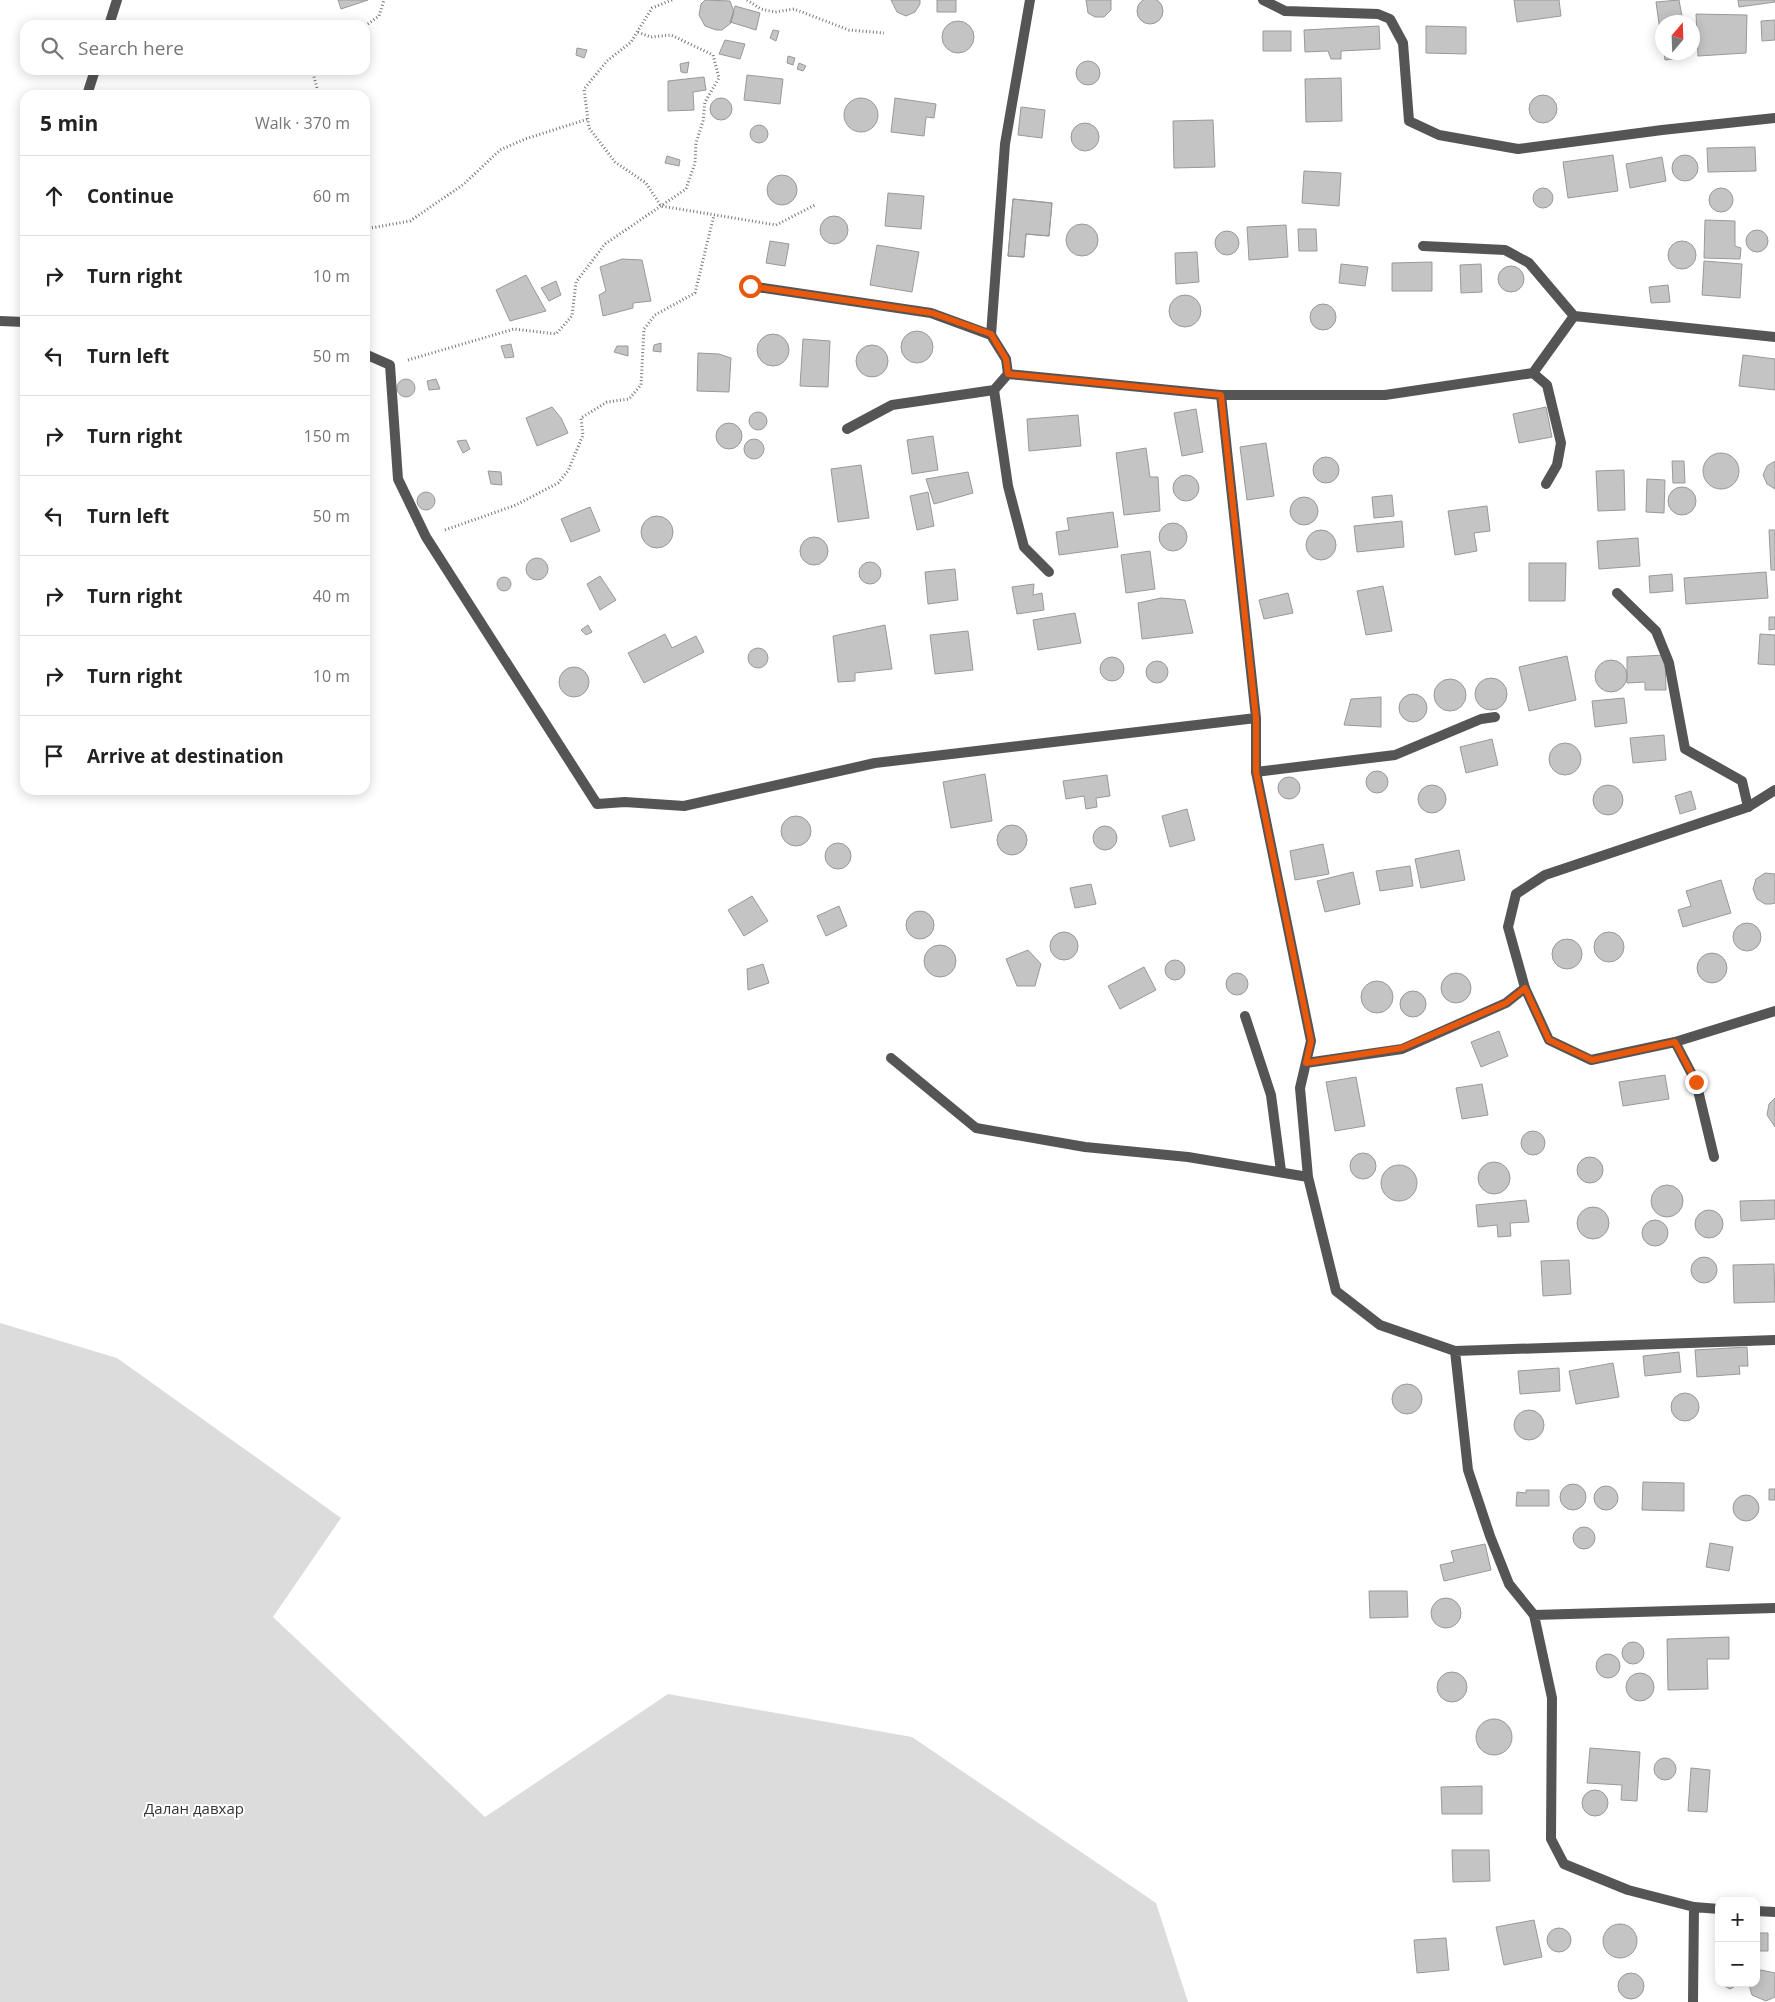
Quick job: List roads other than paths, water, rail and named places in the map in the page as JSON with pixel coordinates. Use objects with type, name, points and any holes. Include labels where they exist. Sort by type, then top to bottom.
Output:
[{"type":"street","points":[[111,20],[117,0]]},
{"type":"street","points":[[847,429],[892,405],[994,390],[1008,374],[1006,359],[991,334],[1005,144],[1030,0]]},
{"type":"street","points":[[1263,0],[1284,11],[1378,14],[1390,19],[1404,42],[1409,121],[1440,135],[1518,149],[1662,130],[1775,118]]},
{"type":"street","points":[[89,90],[93,75]]},
{"type":"street","points":[[1423,246],[1505,250],[1529,263],[1574,316],[1775,337]]},
{"type":"street","points":[[750,286],[932,313],[991,334]]},
{"type":"street","points":[[1008,374],[1221,395],[1385,395],[1533,373],[1574,316]]},
{"type":"street","points":[[1,320],[20,322]]},
{"type":"street","points":[[370,356],[390,366],[398,479],[426,537],[597,804],[625,802],[684,806],[875,763],[1256,718]]},
{"type":"street","points":[[1533,373],[1547,385],[1561,443],[1557,465],[1546,484]]},
{"type":"street","points":[[994,390],[1008,486],[1024,547],[1048,572]]},
{"type":"street","points":[[1221,395],[1256,718],[1256,772],[1311,1041],[1300,1088],[1308,1177],[1336,1291],[1380,1325],[1455,1351],[1775,1340]]},
{"type":"street","points":[[1617,593],[1656,631],[1669,663],[1685,749],[1742,781],[1748,807]]},
{"type":"street","points":[[1256,772],[1395,754],[1481,719],[1495,717]]},
{"type":"street","points":[[1775,790],[1748,807],[1545,875],[1516,894],[1508,927],[1525,988],[1549,1040],[1592,1060],[1675,1042],[1775,1012]]},
{"type":"street","points":[[1306,1063],[1402,1048],[1506,1003],[1525,988]]},
{"type":"street","points":[[1245,1016],[1271,1095],[1281,1171]]},
{"type":"street","points":[[1675,1042],[1696,1082],[1714,1157]]},
{"type":"street","points":[[891,1058],[976,1128],[1085,1147],[1188,1157],[1308,1177]]},
{"type":"street","points":[[1455,1351],[1468,1470],[1490,1536],[1509,1584],[1534,1615],[1552,1698],[1551,1839],[1564,1864],[1628,1890],[1694,1907],[1715,1909]]},
{"type":"street","points":[[1534,1615],[1775,1608]]},
{"type":"street","points":[[1693,2002],[1694,1907]]},
{"type":"street","points":[[1760,1911],[1775,1912]]},
{"type":"park label","name":"Далан давхар","points":[[194,1808]]}]
